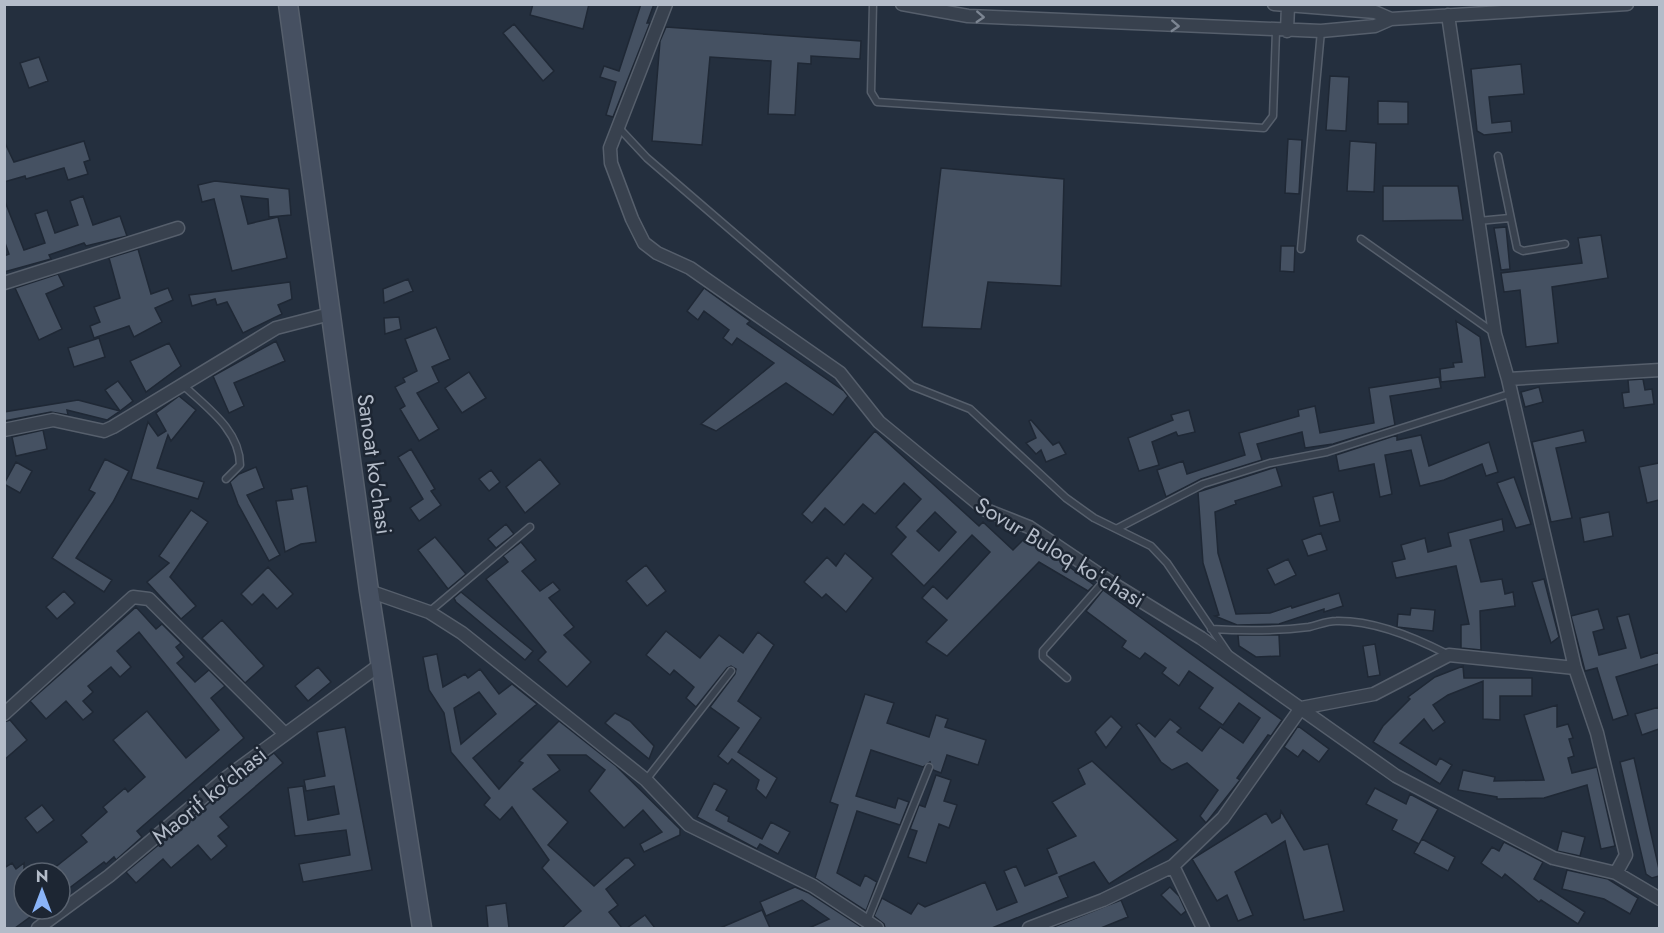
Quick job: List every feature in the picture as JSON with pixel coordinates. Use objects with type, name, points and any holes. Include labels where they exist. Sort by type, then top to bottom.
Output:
[{"type":"main road","name":"Sanoat ko'chasi","points":[[288,4],[369,591],[422,928]]},
{"type":"street","name":"Sovur Buloq koʻchasi","points":[[666,4],[610,148],[611,162],[632,219],[644,243],[657,253],[690,268],[840,373],[879,422],[986,510],[1029,527],[1106,579],[1233,659],[1396,776],[1553,858],[1616,873],[1659,899]]},
{"type":"street","points":[[902,4],[968,16],[1321,32],[1375,26],[1391,18],[1627,4]]},
{"type":"street","points":[[1274,4],[1375,8],[1391,18]]},
{"type":"street","points":[[1282,31],[1288,6]]},
{"type":"street","points":[[1448,15],[1495,334],[1512,393],[1575,668],[1597,733],[1626,855],[1616,873]]},
{"type":"street","points":[[4,283],[178,228]]},
{"type":"street","points":[[4,430],[53,420],[104,431],[276,328],[330,315]]},
{"type":"street","points":[[1508,379],[1659,370]]},
{"type":"street","points":[[369,591],[429,612],[462,633],[646,780],[689,825],[813,886],[878,928]]},
{"type":"street","points":[[4,714],[133,597],[149,599],[285,734]]},
{"type":"street","points":[[1029,928],[1103,900],[1173,866],[1223,818],[1301,708],[1374,694],[1449,655],[1575,668]]},
{"type":"street","name":"Maorif ko'chasi","points":[[38,928],[109,876],[226,777],[381,664]]},
{"type":"street","points":[[1173,866],[1203,928]]},
{"type":"lane","points":[[873,4],[871,92],[877,102],[1228,126],[1264,128],[1273,116],[1282,31]]},
{"type":"lane","points":[[1301,249],[1321,32]]},
{"type":"lane","points":[[618,127],[647,158],[912,386],[970,409],[1066,498],[1094,518],[1151,546],[1167,563],[1233,659]]},
{"type":"lane","points":[[1498,156],[1516,248],[1523,250],[1565,244]]},
{"type":"lane","points":[[1477,221],[1510,218]]},
{"type":"lane","points":[[1361,239],[1495,334]]},
{"type":"lane","points":[[183,385],[226,428],[240,449],[240,465],[226,479]]},
{"type":"lane","points":[[1118,528],[1203,484],[1270,464],[1327,452],[1512,393]]},
{"type":"lane","points":[[429,612],[530,527]]},
{"type":"lane","points":[[1067,678],[1043,657],[1043,651],[1106,579]]},
{"type":"lane","points":[[1211,629],[1237,631],[1308,627],[1336,621],[1370,626],[1427,644],[1449,655]]},
{"type":"lane","points":[[646,780],[731,671]]},
{"type":"lane","points":[[867,921],[929,767]]},
{"type":"building","points":[[533,4],[589,4],[583,29],[530,15]]},
{"type":"building","points":[[641,4],[654,4],[647,23],[650,23],[613,117],[606,115],[616,82],[600,77],[604,66],[619,71]]},
{"type":"building","points":[[514,24],[554,71],[543,81],[503,33]]},
{"type":"building","points":[[666,27],[861,41],[860,59],[811,56],[811,64],[798,63],[795,115],[768,114],[771,61],[710,57],[702,145],[652,141],[660,41]]},
{"type":"building","points":[[39,57],[48,81],[29,88],[20,63]]},
{"type":"building","points":[[1521,64],[1524,94],[1489,97],[1492,123],[1511,121],[1512,132],[1484,135],[1477,131],[1471,69]]},
{"type":"building","points":[[1330,76],[1349,77],[1346,131],[1326,130]]},
{"type":"building","points":[[1378,101],[1408,102],[1408,124],[1378,124]]},
{"type":"building","points":[[1288,139],[1302,140],[1299,194],[1285,193]]},
{"type":"building","points":[[4,141],[14,162],[84,141],[90,160],[84,162],[88,174],[68,180],[64,168],[26,179],[25,176],[4,182]]},
{"type":"building","points":[[1350,141],[1376,143],[1374,192],[1347,191]]},
{"type":"building","points":[[941,168],[1064,179],[1061,286],[988,282],[981,329],[922,327]]},
{"type":"building","points":[[215,181],[289,189],[291,215],[269,217],[268,199],[241,196],[248,224],[278,217],[287,258],[232,271],[214,199],[202,202],[198,185]]},
{"type":"building","points":[[1383,186],[1458,186],[1463,220],[1383,221]]},
{"type":"building","points":[[83,196],[93,225],[120,216],[127,236],[86,246],[84,243],[49,255],[51,259],[4,272],[4,256],[9,254],[4,240],[4,199],[24,250],[45,243],[35,214],[47,210],[55,233],[78,225],[70,201]]},
{"type":"building","points":[[1506,227],[1510,269],[1501,270],[1494,228]]},
{"type":"building","points":[[1601,235],[1608,278],[1552,287],[1558,343],[1526,347],[1520,290],[1504,292],[1501,273],[1582,263],[1578,238]]},
{"type":"building","points":[[1281,246],[1295,246],[1294,272],[1280,271]]},
{"type":"building","points":[[138,249],[151,294],[168,288],[173,300],[155,308],[162,322],[134,337],[129,326],[94,338],[90,326],[100,322],[94,307],[120,298],[109,258]]},
{"type":"building","points":[[58,274],[64,286],[46,294],[62,329],[39,340],[15,288]]},
{"type":"building","points":[[408,279],[413,291],[384,303],[383,289]]},
{"type":"building","points":[[290,282],[292,299],[278,305],[282,314],[243,333],[227,302],[217,305],[215,299],[192,306],[189,295]]},
{"type":"building","points":[[704,288],[750,321],[747,324],[844,391],[848,396],[833,415],[786,383],[716,431],[701,424],[774,363],[737,338],[732,345],[723,338],[729,330],[704,311],[698,320],[687,311]]},
{"type":"building","points":[[399,317],[401,329],[385,334],[384,318]]},
{"type":"building","points":[[1456,321],[1480,337],[1485,377],[1441,382],[1440,369],[1454,367],[1453,363],[1462,362]]},
{"type":"building","points":[[436,327],[450,359],[432,367],[439,382],[417,393],[439,429],[419,441],[400,409],[405,406],[395,387],[405,382],[403,378],[417,371],[405,339]]},
{"type":"building","points":[[99,338],[105,357],[74,367],[68,348]]},
{"type":"building","points":[[276,341],[285,361],[234,383],[244,406],[229,413],[213,376]]},
{"type":"building","points":[[169,343],[181,366],[146,392],[130,361]]},
{"type":"building","points":[[469,372],[486,398],[462,413],[445,388]]},
{"type":"building","points":[[1439,377],[1441,388],[1390,396],[1395,425],[1333,444],[1305,448],[1302,432],[1257,444],[1262,460],[1201,479],[1166,497],[1157,470],[1183,461],[1187,474],[1245,455],[1239,433],[1299,416],[1298,410],[1315,406],[1320,433],[1374,423],[1369,388]]},
{"type":"building","points":[[1643,379],[1645,390],[1652,389],[1654,404],[1624,408],[1622,393],[1629,392],[1628,380]]},
{"type":"building","points":[[118,381],[133,401],[120,411],[105,390]]},
{"type":"building","points":[[1539,387],[1543,402],[1525,407],[1521,392]]},
{"type":"building","points":[[179,396],[196,410],[171,441],[168,435],[157,468],[204,482],[198,499],[131,479],[148,422],[158,436],[166,431],[156,413]]},
{"type":"building","points":[[78,400],[120,411],[107,420],[67,410],[68,415],[51,412],[4,421],[4,412]]},
{"type":"building","points":[[1189,410],[1195,432],[1178,436],[1176,432],[1152,442],[1159,465],[1139,471],[1128,438],[1173,420],[1171,415]]},
{"type":"building","points":[[1031,420],[1053,445],[1059,442],[1066,454],[1046,462],[1041,450],[1036,454],[1026,443],[1036,438],[1029,421]]},
{"type":"building","points":[[43,430],[47,449],[16,456],[12,437]]},
{"type":"building","points":[[1583,430],[1586,442],[1556,448],[1572,518],[1551,522],[1532,442]]},
{"type":"building","points":[[875,431],[979,526],[983,522],[1013,550],[1027,536],[1094,585],[1088,591],[1039,562],[947,656],[926,642],[947,620],[922,598],[933,586],[947,599],[990,552],[972,535],[924,586],[891,554],[906,537],[896,527],[921,499],[904,483],[875,514],[863,504],[844,525],[825,508],[812,523],[802,514]],"holes":[[[935,512],[956,532],[939,551],[917,531]]]},
{"type":"building","points":[[1397,435],[1397,440],[1421,435],[1429,466],[1489,442],[1498,472],[1486,476],[1482,464],[1444,480],[1420,486],[1411,450],[1385,455],[1392,494],[1380,497],[1374,464],[1339,471],[1336,455]]},
{"type":"building","points":[[411,449],[435,489],[431,491],[441,505],[419,521],[410,508],[423,499],[398,457]]},
{"type":"building","points":[[105,459],[129,471],[113,502],[76,558],[112,580],[104,592],[52,558],[95,493],[89,490]]},
{"type":"building","points":[[540,459],[560,484],[525,513],[506,487]]},
{"type":"building","points":[[16,462],[32,471],[20,493],[4,484]]},
{"type":"building","points":[[1659,463],[1659,500],[1647,503],[1639,467]]},
{"type":"building","points":[[256,467],[264,488],[247,495],[280,555],[269,561],[238,504],[230,482],[239,474]]},
{"type":"building","points":[[1276,467],[1282,486],[1235,501],[1236,504],[1215,512],[1218,553],[1236,614],[1270,613],[1339,593],[1343,606],[1324,612],[1324,609],[1279,624],[1237,625],[1215,616],[1219,615],[1203,563],[1198,492]]},
{"type":"building","points":[[491,470],[500,482],[489,491],[479,479]]},
{"type":"building","points":[[1514,477],[1531,524],[1516,528],[1497,483]]},
{"type":"building","points":[[307,486],[316,542],[301,544],[285,552],[276,501],[293,499],[291,489]]},
{"type":"building","points":[[1333,492],[1340,521],[1320,526],[1313,497]]},
{"type":"building","points":[[191,510],[208,522],[170,577],[196,606],[181,619],[147,582],[169,563],[159,556]]},
{"type":"building","points":[[1609,512],[1613,536],[1584,542],[1580,518]]},
{"type":"building","points":[[1502,519],[1504,531],[1470,540],[1481,582],[1502,579],[1505,594],[1513,592],[1515,606],[1480,611],[1481,650],[1461,648],[1461,625],[1469,624],[1456,566],[1396,578],[1392,562],[1405,559],[1401,545],[1425,538],[1428,552],[1451,546],[1448,533]]},
{"type":"building","points":[[506,524],[514,534],[496,548],[488,539]]},
{"type":"building","points":[[1321,533],[1327,550],[1308,556],[1302,540]]},
{"type":"building","points":[[435,537],[466,574],[448,589],[418,550]]},
{"type":"building","points":[[521,542],[536,560],[522,571],[540,591],[553,582],[560,590],[549,598],[574,627],[564,635],[591,662],[567,687],[538,660],[546,652],[486,579],[508,562],[503,556]]},
{"type":"building","points":[[845,553],[873,578],[846,612],[826,594],[822,598],[804,582],[827,557],[836,566]]},
{"type":"building","points":[[1288,559],[1296,575],[1275,585],[1267,569]]},
{"type":"building","points":[[646,565],[666,591],[647,606],[626,581]]},
{"type":"building","points":[[268,567],[293,594],[277,609],[263,594],[252,605],[241,594]]},
{"type":"building","points":[[1544,579],[1559,637],[1551,643],[1532,582]]},
{"type":"building","points":[[1103,590],[1282,720],[1271,736],[1268,735],[1237,778],[1240,780],[1206,823],[1200,816],[1218,790],[1187,763],[1172,770],[1161,762],[1136,725],[1139,723],[1155,737],[1170,719],[1181,728],[1177,732],[1202,751],[1220,727],[1243,743],[1260,718],[1239,703],[1223,725],[1199,708],[1213,688],[1189,671],[1179,686],[1162,673],[1166,668],[1145,653],[1140,659],[1122,647],[1126,641],[1086,611]]},
{"type":"building","points":[[64,591],[75,603],[57,619],[46,607]]},
{"type":"building","points":[[461,592],[533,651],[525,660],[456,602],[454,598]]},
{"type":"building","points":[[136,607],[156,629],[162,624],[181,643],[176,647],[184,657],[177,663],[195,682],[209,670],[225,686],[211,698],[244,738],[137,831],[142,837],[116,860],[114,857],[106,864],[104,862],[72,886],[72,861],[63,861],[87,842],[81,835],[107,812],[103,807],[125,788],[128,792],[145,777],[113,740],[147,711],[186,758],[219,730],[139,632],[117,651],[131,667],[120,677],[111,667],[88,686],[93,692],[83,701],[93,712],[83,720],[66,701],[46,719],[30,701]]},
{"type":"building","points":[[1411,608],[1435,610],[1433,631],[1397,627],[1398,614],[1410,615]]},
{"type":"building","points":[[1598,609],[1604,629],[1593,632],[1599,655],[1626,648],[1617,617],[1629,614],[1641,658],[1659,652],[1659,664],[1616,677],[1628,715],[1613,720],[1597,668],[1585,671],[1571,616]]},
{"type":"building","points":[[222,620],[264,666],[245,683],[202,638]]},
{"type":"building","points":[[666,631],[700,658],[719,635],[743,653],[758,632],[774,645],[738,701],[761,718],[738,752],[777,778],[766,798],[756,789],[759,780],[732,759],[728,764],[718,756],[739,728],[710,707],[735,674],[736,669],[731,666],[727,668],[696,707],[686,698],[694,687],[674,670],[670,675],[646,655]]},
{"type":"building","points":[[1238,635],[1279,635],[1280,656],[1256,657],[1239,646]]},
{"type":"building","points":[[1375,644],[1380,675],[1368,677],[1363,646]]},
{"type":"building","points":[[437,654],[443,687],[465,674],[468,678],[480,669],[499,694],[512,684],[537,704],[473,758],[499,789],[523,763],[519,761],[559,721],[616,766],[680,829],[680,835],[644,852],[640,844],[662,832],[643,810],[624,828],[589,791],[605,770],[586,755],[548,755],[560,770],[533,789],[568,822],[548,845],[594,886],[625,858],[629,858],[635,865],[606,889],[618,905],[609,912],[622,928],[562,928],[581,911],[542,868],[549,860],[512,807],[500,820],[484,805],[490,798],[451,752],[444,713],[429,690],[423,657]],"holes":[[[479,692],[496,714],[461,744],[454,708]]]},
{"type":"building","points":[[1463,666],[1464,678],[1532,678],[1532,696],[1500,696],[1500,720],[1483,719],[1483,681],[1448,695],[1433,705],[1445,722],[1433,731],[1424,719],[1400,743],[1436,765],[1440,758],[1452,765],[1440,784],[1373,742],[1383,726],[1410,699],[1408,697],[1435,677]]},
{"type":"building","points":[[318,667],[331,682],[308,701],[295,686]]},
{"type":"building","points":[[865,694],[894,703],[887,723],[929,737],[936,715],[948,719],[945,727],[986,740],[978,765],[947,755],[941,773],[933,770],[930,762],[923,767],[871,750],[856,796],[895,808],[898,798],[909,802],[900,825],[857,811],[837,873],[860,886],[865,875],[877,882],[866,911],[815,878],[838,805],[830,802]]},
{"type":"building","points":[[1557,705],[1557,727],[1568,724],[1573,738],[1569,739],[1574,756],[1568,758],[1572,773],[1597,767],[1615,846],[1601,849],[1587,785],[1544,798],[1497,799],[1497,797],[1458,790],[1463,770],[1495,777],[1494,781],[1544,780],[1524,715]]},
{"type":"building","points":[[1659,707],[1659,729],[1642,735],[1635,714]]},
{"type":"building","points":[[615,713],[630,721],[654,746],[649,759],[605,723]]},
{"type":"building","points":[[1111,716],[1122,727],[1106,748],[1095,732]]},
{"type":"building","points":[[10,720],[27,740],[4,760],[4,722]]},
{"type":"building","points":[[1298,726],[1329,749],[1319,762],[1303,750],[1298,757],[1284,747]]},
{"type":"building","points":[[345,727],[372,870],[303,882],[299,864],[350,855],[346,830],[295,836],[288,788],[303,786],[308,820],[339,814],[334,786],[306,791],[304,780],[325,776],[317,732]]},
{"type":"building","points":[[274,753],[283,763],[220,817],[229,827],[218,836],[227,846],[211,860],[198,845],[171,868],[163,859],[136,883],[126,872],[233,783]]},
{"type":"building","points":[[1634,758],[1659,869],[1659,876],[1652,878],[1646,874],[1620,762]]},
{"type":"building","points":[[1092,761],[1178,840],[1109,884],[1094,862],[1059,877],[1068,897],[992,928],[885,928],[884,924],[874,916],[882,898],[911,914],[918,903],[925,907],[985,882],[997,910],[1017,902],[1004,871],[1016,866],[1025,886],[1057,873],[1047,849],[1076,836],[1052,802],[1085,784],[1078,769]]},
{"type":"building","points":[[936,775],[951,780],[944,801],[957,805],[949,828],[939,824],[926,863],[908,857],[917,831],[910,829],[919,805],[925,807]]},
{"type":"building","points":[[714,783],[727,790],[716,810],[729,817],[728,821],[762,839],[771,822],[790,832],[778,854],[760,844],[757,849],[697,817]]},
{"type":"building","points":[[1375,788],[1406,804],[1410,794],[1438,809],[1419,844],[1392,830],[1397,820],[1366,804]]},
{"type":"building","points":[[42,805],[54,820],[37,833],[25,818]]},
{"type":"building","points":[[1281,811],[1304,850],[1328,844],[1344,911],[1304,920],[1285,841],[1235,872],[1253,915],[1238,921],[1227,895],[1217,901],[1192,859],[1266,813],[1272,823],[1280,818]]},
{"type":"building","points":[[1562,831],[1585,837],[1580,856],[1557,851]]},
{"type":"building","points":[[1422,839],[1455,857],[1448,871],[1414,853]]},
{"type":"building","points":[[1504,842],[1543,862],[1534,879],[1585,912],[1578,924],[1541,900],[1539,902],[1505,874],[1502,878],[1481,863],[1492,847],[1499,851]]},
{"type":"building","points":[[12,863],[12,921],[25,921],[15,928],[4,928],[4,868]]},
{"type":"building","points":[[1567,870],[1608,879],[1638,898],[1630,914],[1604,899],[1562,889]]},
{"type":"building","points":[[795,887],[809,893],[863,928],[809,928],[829,919],[802,900],[766,916],[760,902]]},
{"type":"building","points":[[1170,887],[1179,896],[1186,911],[1181,915],[1161,895]]},
{"type":"building","points":[[1121,900],[1128,917],[1101,928],[1051,928]]},
{"type":"building","points":[[506,903],[509,928],[488,928],[486,906]]},
{"type":"building","points":[[762,910],[770,928],[720,928]]},
{"type":"building","points":[[645,915],[655,928],[627,928]]}]
